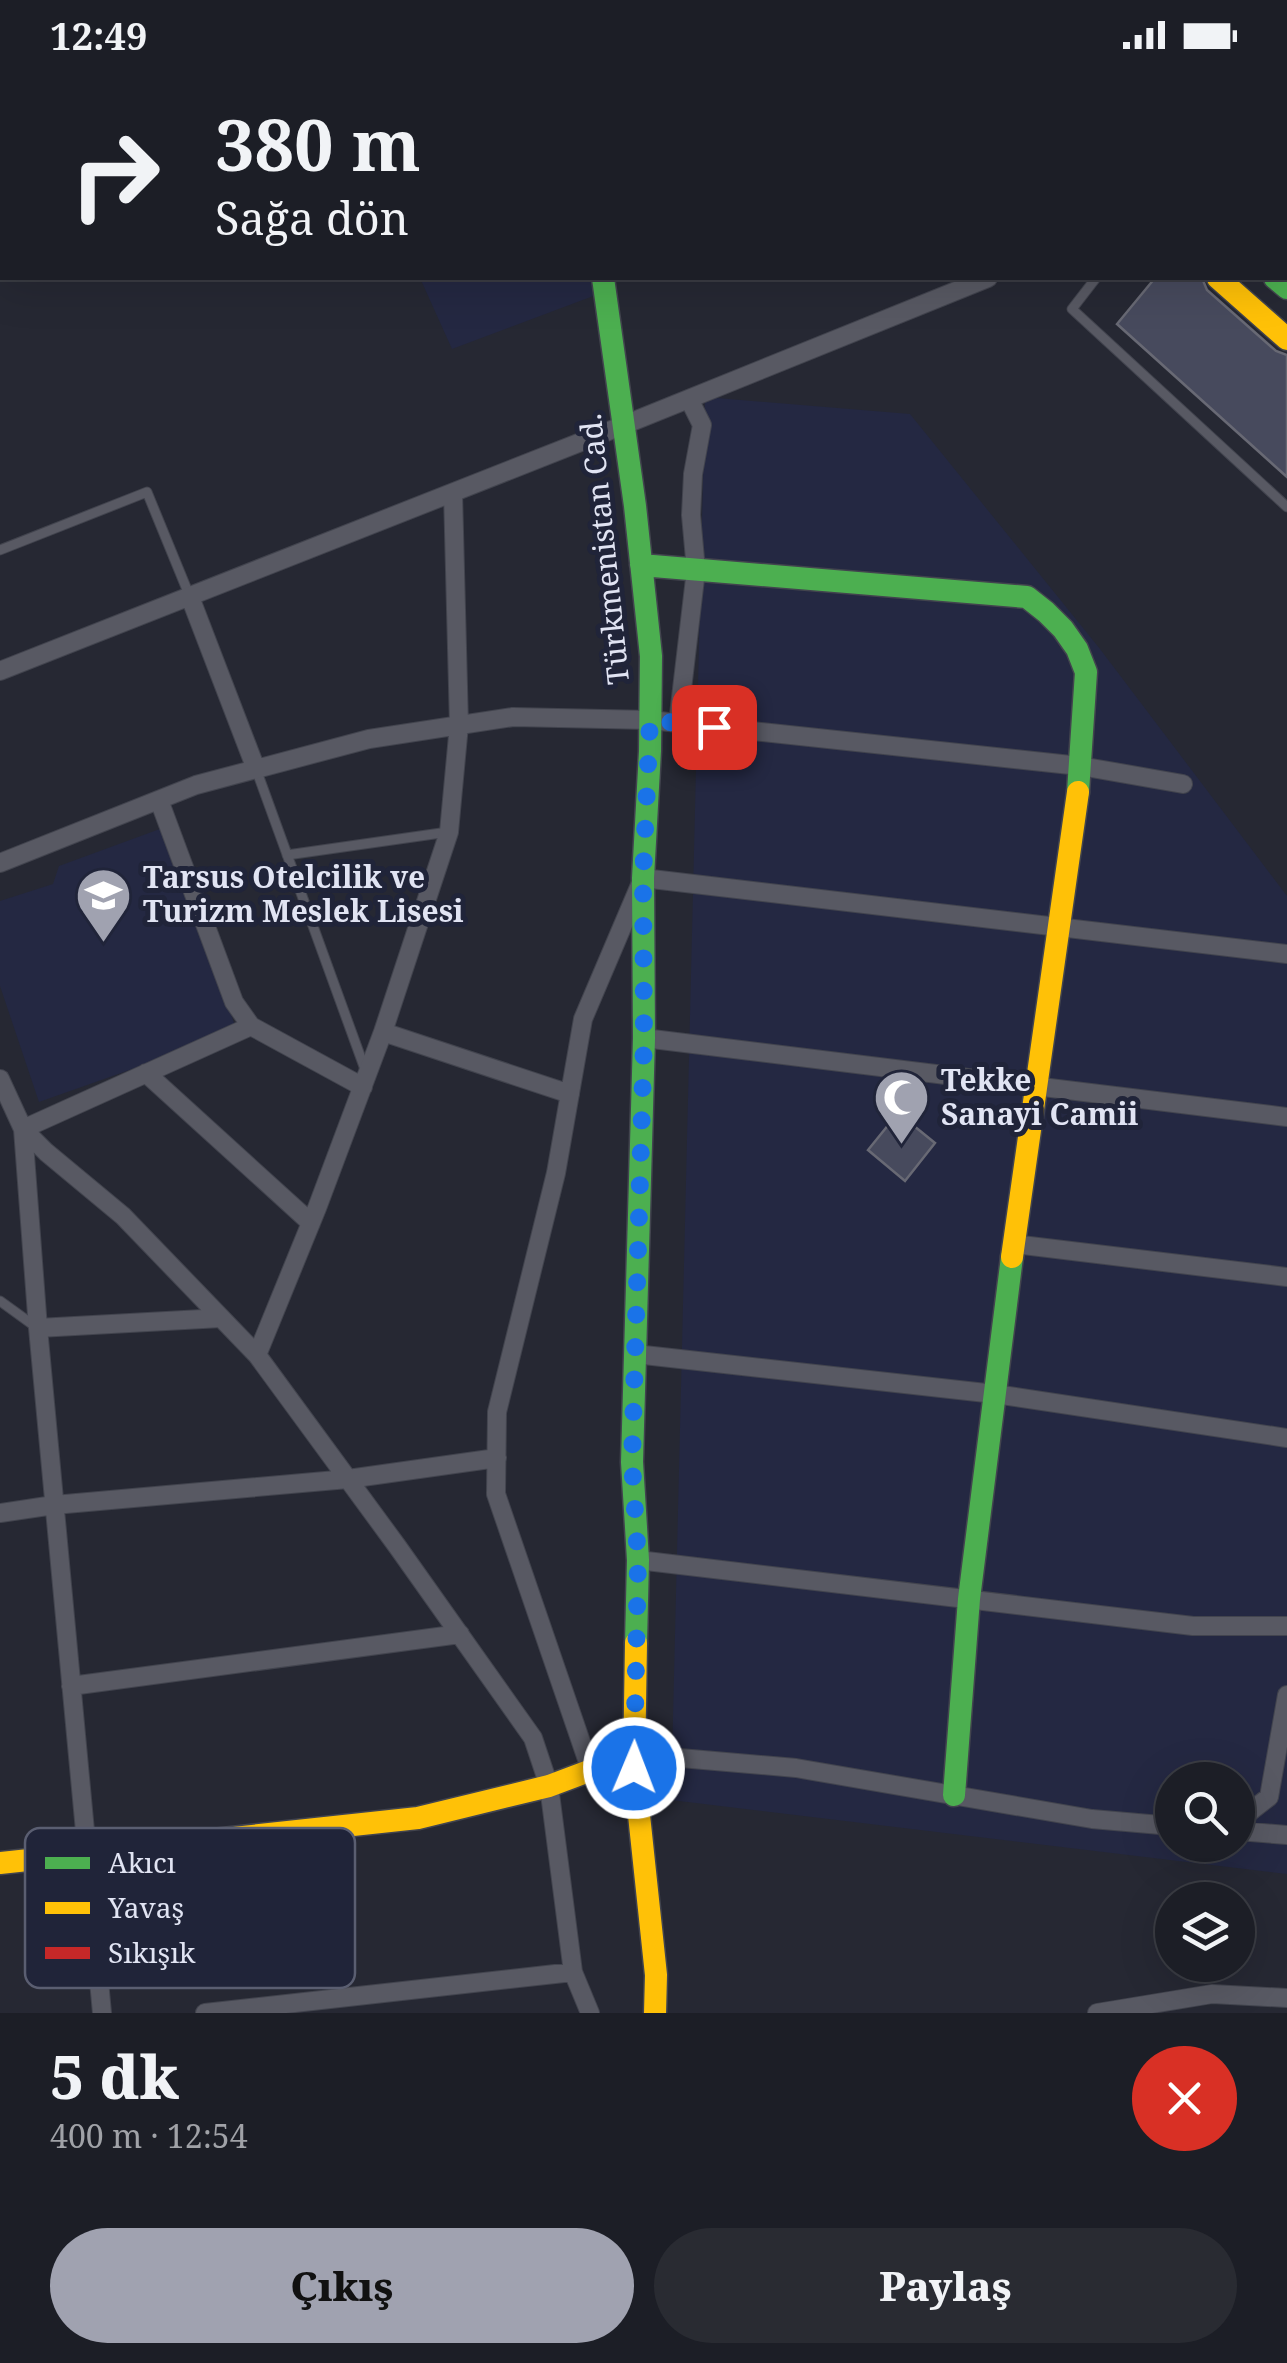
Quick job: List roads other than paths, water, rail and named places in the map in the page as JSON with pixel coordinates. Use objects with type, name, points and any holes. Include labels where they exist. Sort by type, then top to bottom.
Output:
[{"type":"main road","name":"Türkmenistan Cad.","points":[[603,280],[651,656],[632,1462],[638,1560],[634,1768],[656,1975],[655,2013]]},
{"type":"main road","points":[[1220,280],[1287,339]]},
{"type":"main road","points":[[641,565],[1027,598],[1050,613],[1081,654],[1086,672],[1080,766],[969,1599],[954,1796]]},
{"type":"main road","points":[[326,1828],[418,1818],[549,1786],[634,1754]]},
{"type":"main road","points":[[0,1863],[25,1860]]},
{"type":"street","points":[[0,671],[624,426],[950,284],[975,280]]},
{"type":"street","points":[[678,723],[696,570],[691,515],[702,425],[689,399]]},
{"type":"street","points":[[257,1355],[384,1032],[449,832],[458,725],[453,493]]},
{"type":"street","points":[[190,597],[256,769]]},
{"type":"street","points":[[0,863],[196,785],[369,739],[513,717],[650,720],[1080,766],[1184,784]]},
{"type":"street","points":[[159,800],[234,1002],[251,1026],[365,1081]]},
{"type":"street","points":[[591,1770],[496,1494],[497,1412],[556,1173],[583,1018],[643,878],[1287,954]]},
{"type":"street","points":[[23,1129],[251,1026]]},
{"type":"street","points":[[384,1032],[570,1094]]},
{"type":"street","points":[[644,1038],[1287,1117]]},
{"type":"street","points":[[146,1073],[311,1223]]},
{"type":"street","points":[[0,1079],[23,1129],[123,1216],[257,1355],[534,1738],[549,1786],[574,1972],[590,2013]]},
{"type":"street","points":[[23,1129],[84,1828]]},
{"type":"street","points":[[1014,1244],[1287,1276]]},
{"type":"street","points":[[38,1328],[221,1318]]},
{"type":"street","points":[[635,1354],[994,1394],[1287,1438]]},
{"type":"street","points":[[0,1513],[348,1479],[496,1458]]},
{"type":"street","points":[[638,1560],[1193,1626],[1287,1626]]},
{"type":"street","points":[[71,1686],[460,1634]]},
{"type":"street","points":[[1255,1808],[1269,1797],[1287,1695]]},
{"type":"street","points":[[634,1754],[796,1768],[1092,1819],[1155,1825]]},
{"type":"street","points":[[1255,1833],[1287,1834]]},
{"type":"street","points":[[205,2013],[574,1972]]},
{"type":"street","points":[[99,1988],[102,2013]]},
{"type":"street","points":[[1098,2013],[1212,1994],[1287,1998]]},
{"type":"lane","points":[[1094,280],[1072,309],[1287,507]]},
{"type":"lane","points":[[0,550],[147,492],[190,597]]},
{"type":"lane","points":[[256,769],[365,1081]]},
{"type":"lane","points":[[288,854],[449,832]]},
{"type":"lane","points":[[0,1301],[38,1328]]},
{"type":"place","name":"Tarsus Otelcilik ve Turizm Meslek Lisesi","points":[[104,944]]},
{"type":"place","name":"Tekke Sanayi Camii","points":[[902,1147]]}]
